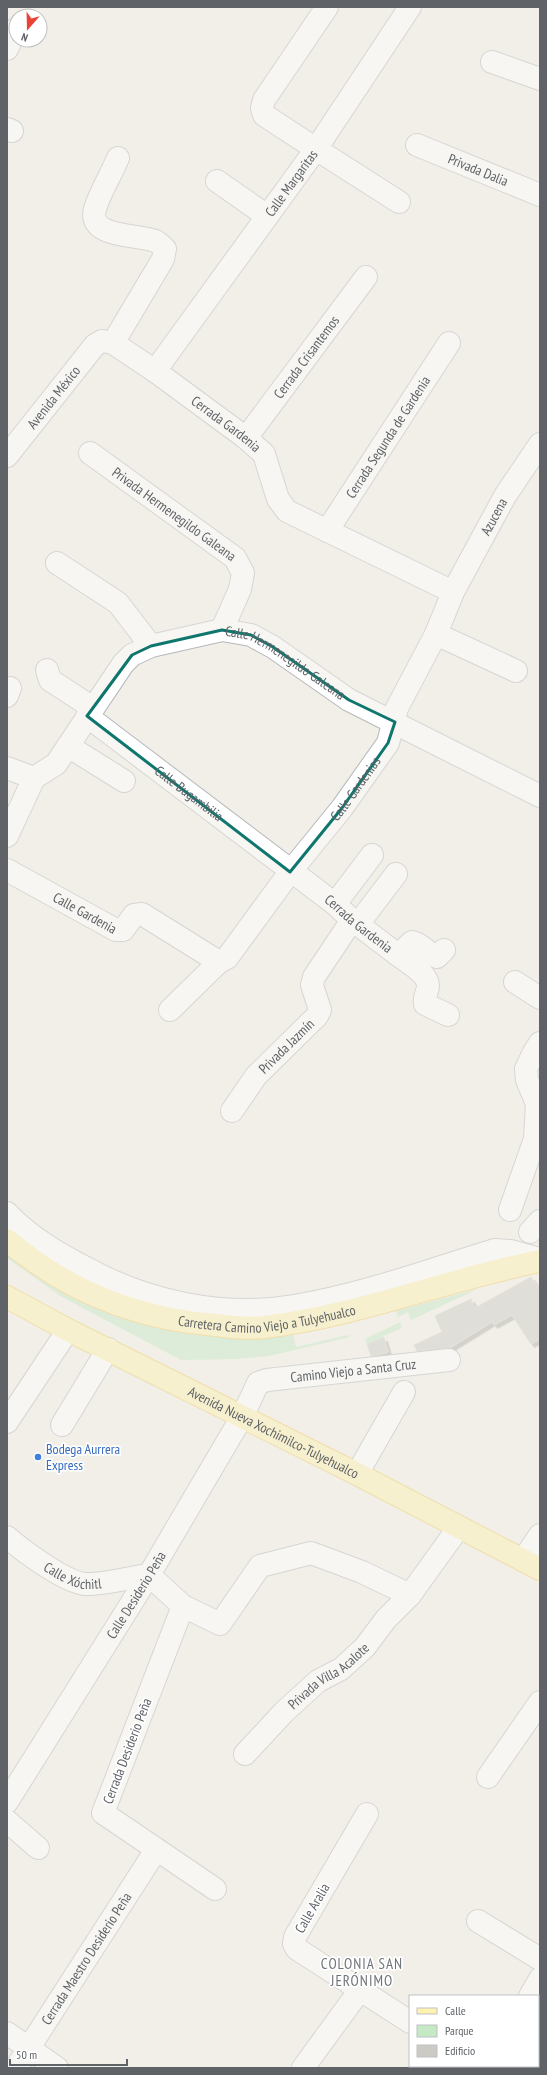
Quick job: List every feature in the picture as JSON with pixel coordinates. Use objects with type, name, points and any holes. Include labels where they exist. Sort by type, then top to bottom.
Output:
[{"type":"main road","name":"Carretera Camino Viejo a Tulyehualco","points":[[7,1240],[50,1272],[118,1306],[148,1316],[187,1323],[262,1328],[344,1313],[485,1273],[540,1260]]},
{"type":"main road","name":"Avenida Nueva Xochimilco-Tulyehualco","points":[[7,1297],[68,1330],[243,1415],[531,1565]]},
{"type":"street","name":"Calle Margaritas","points":[[155,371],[316,149],[264,115],[262,108],[264,100],[327,7]]},
{"type":"street","points":[[399,202],[316,149],[410,7]]},
{"type":"street","points":[[492,62],[540,79]]},
{"type":"street","name":"Privada Dalia","points":[[417,145],[540,195]]},
{"type":"street","name":"Avenida México","points":[[9,448],[95,344],[107,342],[163,259],[165,249],[155,241],[117,234],[102,228],[96,220],[95,210],[118,158]]},
{"type":"street","points":[[217,181],[267,216]]},
{"type":"street","name":"Cerrada Crisantemos","points":[[246,438],[366,276]]},
{"type":"street","name":"Cerrada Gardenia","points":[[107,342],[155,371],[246,438],[264,454],[278,499],[287,511],[452,592]]},
{"type":"street","name":"Cerrada Segunda de Gardenia","points":[[327,531],[449,343]]},
{"type":"street","name":"Azucena","points":[[452,592],[505,496],[540,444]]},
{"type":"street","name":"Privada Hermenegildo Galeana","points":[[90,453],[235,558],[243,573],[240,589],[222,630]]},
{"type":"street","points":[[57,563],[118,603],[151,646]]},
{"type":"street","name":"Calle Gardenias","points":[[170,1010],[219,962],[227,958],[290,872],[342,808],[388,743],[395,722],[397,708],[436,634],[452,592]]},
{"type":"street","name":"Calle Hermenegildo Galeana","points":[[34,778],[56,764],[123,664],[132,655],[151,646],[222,630],[251,635],[267,644],[349,700],[540,796]]},
{"type":"street","points":[[436,634],[516,671]]},
{"type":"street","name":"Calle Bugambilia","points":[[48,670],[50,680],[290,872]]},
{"type":"street","points":[[68,746],[124,781]]},
{"type":"street","points":[[7,768],[34,778],[8,832]]},
{"type":"street","points":[[335,904],[372,855]]},
{"type":"street","name":"Calle Gardenia","points":[[7,870],[116,930],[124,930],[134,915],[142,914],[219,962]]},
{"type":"street","name":"Cerrada Gardenia","points":[[290,872],[335,904],[398,956],[412,942],[418,943],[433,956],[438,957],[444,950]]},
{"type":"street","points":[[355,922],[396,874]]},
{"type":"street","name":"Privada Jazmín","points":[[232,1110],[256,1076],[317,1016],[320,1010],[312,984],[314,977],[355,922]]},
{"type":"street","points":[[398,956],[426,977],[429,984],[424,1000],[425,1004],[448,1015]]},
{"type":"street","points":[[515,982],[540,998]]},
{"type":"street","points":[[510,1210],[535,1139],[537,1104],[527,1080],[526,1069],[532,1054],[540,1043]]},
{"type":"street","points":[[7,1213],[48,1248],[104,1278],[153,1297],[205,1308],[248,1310],[293,1306],[351,1294],[495,1250],[511,1251],[540,1260]]},
{"type":"street","points":[[8,1419],[68,1330]]},
{"type":"street","points":[[62,1425],[108,1350]]},
{"type":"street","name":"Camino Viejo a Santa Cruz","points":[[258,1383],[267,1380],[449,1360]]},
{"type":"street","name":"Calle Desiderio Peña","points":[[7,1802],[149,1575],[243,1415],[258,1383]]},
{"type":"street","points":[[357,1474],[404,1392]]},
{"type":"street","name":"Privada Villa Acalote","points":[[245,1754],[284,1712],[318,1681],[341,1669],[365,1647],[386,1619],[410,1595],[459,1527]]},
{"type":"street","points":[[531,1565],[540,1535]]},
{"type":"street","name":"Calle Xóchitl","points":[[7,1537],[19,1547],[69,1580],[85,1584],[149,1575]]},
{"type":"street","points":[[149,1575],[183,1606],[220,1624],[260,1566],[311,1553],[362,1572],[410,1595]]},
{"type":"street","name":"Cerrada Desiderio Peña","points":[[183,1606],[103,1813],[215,1889]]},
{"type":"street","points":[[488,1777],[540,1702]]},
{"type":"street","name":"Calle Aralia","points":[[367,1814],[295,1937],[294,1944],[297,1949],[409,2021]]},
{"type":"street","points":[[7,1821],[38,1848]]},
{"type":"street","name":"Cerrada Maestro Desiderio Peña","points":[[16,2068],[156,1850]]},
{"type":"street","points":[[478,1921],[540,1959]]},
{"type":"street","points":[[531,1995],[540,1979]]},
{"type":"street","points":[[303,2068],[360,1990]]},
{"type":"street","points":[[7,2033],[57,2068]]},
{"type":"highlighted area","points":[[222,630],[251,635],[273,647],[349,700],[395,722],[388,743],[342,808],[290,872],[87,716],[132,655],[151,646]]},
{"type":"green space","points":[[7,1252],[170,1329],[206,1335],[242,1337],[293,1335],[296,1347],[348,1335],[349,1337],[269,1356],[236,1359],[181,1360],[62,1297],[7,1258]]},
{"type":"green space","points":[[478,1289],[411,1320],[408,1312],[398,1317],[396,1311]]},
{"type":"green space","points":[[400,1322],[402,1328],[383,1336],[384,1338],[367,1344],[365,1339]]},
{"type":"building","points":[[531,1277],[540,1291],[540,1339],[531,1344],[512,1315],[494,1325],[492,1322],[450,1348],[417,1351],[414,1345],[442,1332],[435,1316],[471,1299],[475,1308]]},
{"type":"building","points":[[384,1338],[388,1352],[371,1356],[367,1344]]},
{"type":"place","name":"Bodega Aurrera Express","points":[[38,1457]]},
{"type":"district","name":"COLONIA SAN JERÓNIMO","points":[[362,1972]]}]
